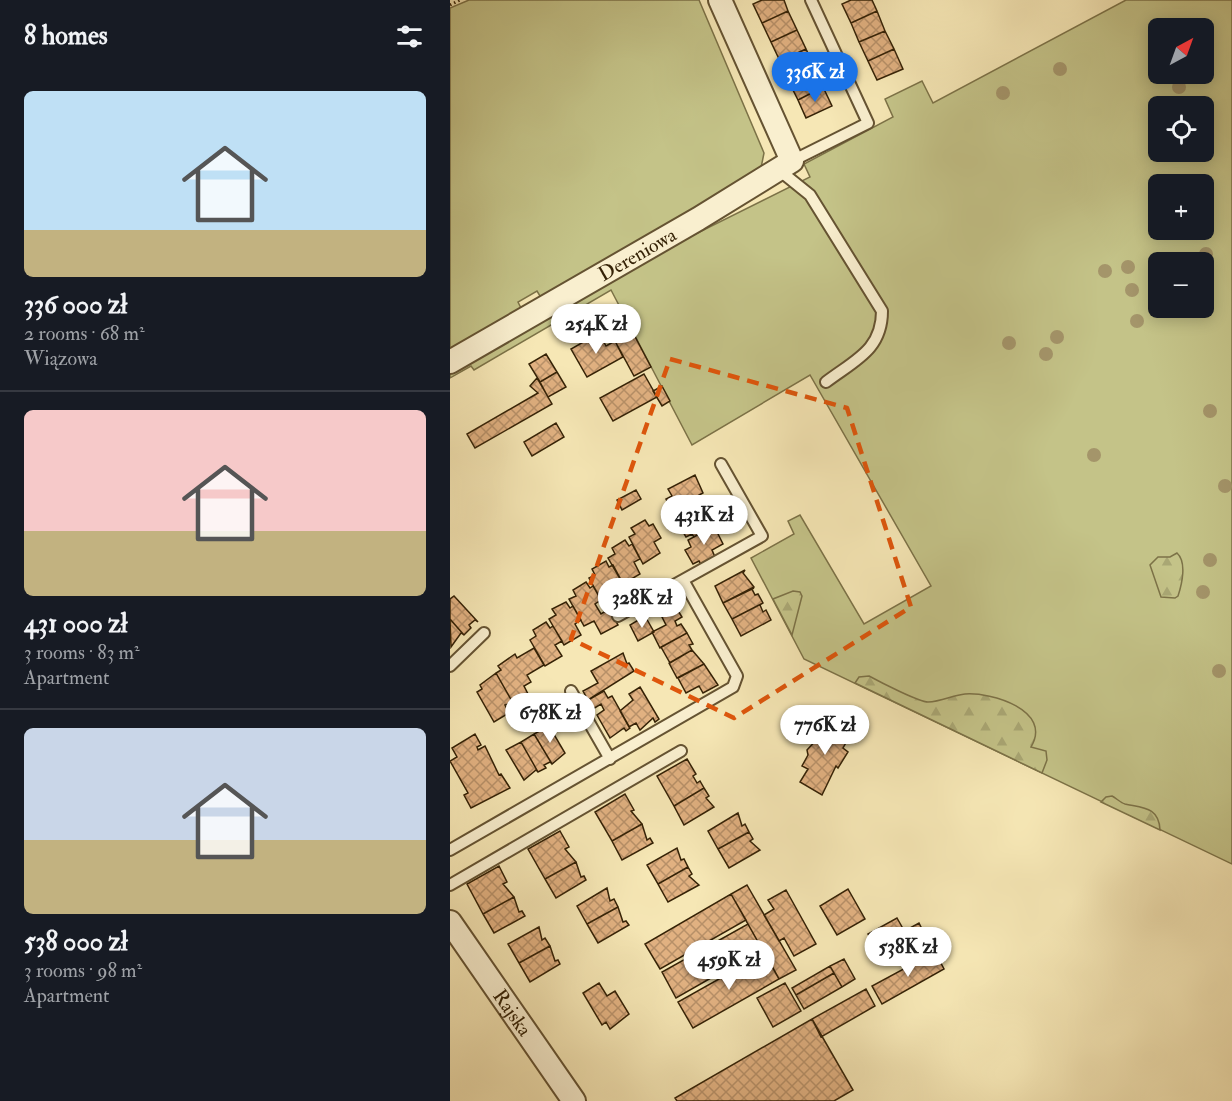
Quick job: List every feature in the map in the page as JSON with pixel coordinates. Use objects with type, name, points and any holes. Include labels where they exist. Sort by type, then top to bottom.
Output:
[{"type":"street","points":[[720,0],[785,166]]},
{"type":"street","name":"Dereniowa","points":[[450,362],[698,219],[785,166]]},
{"type":"street","name":"Rajska","points":[[450,922],[574,1101]]},
{"type":"lane","points":[[811,0],[868,123],[785,166],[810,195],[882,311],[882,327],[874,346],[826,382]]},
{"type":"lane","points":[[618,616],[762,536],[721,464]]},
{"type":"lane","points":[[450,850],[733,687],[737,675],[683,580]]},
{"type":"lane","points":[[450,666],[484,633]]},
{"type":"lane","points":[[571,691],[610,759]]},
{"type":"lane","points":[[450,885],[681,751]]},
{"type":"path","points":[[450,5],[460,0]]},
{"type":"highlighted area","points":[[670,359],[847,408],[911,607],[734,718],[571,639]]},
{"type":"green space","points":[[469,0],[699,0],[764,153],[761,168],[543,301],[537,291],[518,302],[525,316],[450,358],[450,8]]},
{"type":"green space","points":[[1126,0],[1232,0],[1232,864],[804,659],[751,558],[794,534],[788,521],[800,515],[864,624],[931,586],[810,375],[692,445],[611,290],[474,370],[471,366],[450,378],[450,369],[607,278],[810,177],[804,164],[893,117],[885,99],[922,81],[933,103]]},
{"type":"green space","points":[[1177,553],[1183,567],[1178,596],[1175,598],[1161,597],[1150,565],[1158,557],[1170,557]]},
{"type":"green space","points":[[793,591],[800,592],[802,596],[792,635],[773,599]]},
{"type":"green space","points":[[869,676],[923,701],[933,702],[965,694],[976,694],[1003,700],[1016,706],[1027,713],[1034,723],[1036,734],[1031,747],[1046,751],[1047,760],[1042,773],[855,683],[859,677]]},
{"type":"green space","points":[[1112,796],[1123,803],[1149,810],[1157,817],[1160,830],[1101,802],[1106,797]]},
{"type":"building","points":[[762,0],[784,0],[788,11],[762,23],[753,4]]},
{"type":"building","points":[[851,0],[872,0],[877,11],[851,23],[842,4]]},
{"type":"building","points":[[788,11],[797,30],[771,42],[762,23]]},
{"type":"building","points":[[877,11],[885,31],[859,42],[851,23]]},
{"type":"building","points":[[797,30],[806,49],[780,61],[771,42]]},
{"type":"building","points":[[885,31],[894,49],[868,61],[859,42]]},
{"type":"building","points":[[806,49],[815,68],[788,80],[780,61]]},
{"type":"building","points":[[894,49],[903,69],[877,80],[868,61]]},
{"type":"building","points":[[815,68],[823,87],[798,100],[788,80]]},
{"type":"building","points":[[823,87],[832,106],[806,118],[798,100]]},
{"type":"building","points":[[632,331],[651,367],[634,376],[615,341]]},
{"type":"building","points":[[599,333],[606,346],[615,341],[623,357],[587,377],[571,349]]},
{"type":"building","points":[[546,354],[557,372],[540,382],[529,364]]},
{"type":"building","points":[[557,372],[566,387],[548,397],[540,382]]},
{"type":"building","points":[[644,374],[657,397],[613,421],[600,398]]},
{"type":"building","points":[[537,378],[552,404],[475,448],[467,434],[538,393],[530,386]]},
{"type":"building","points":[[662,386],[670,401],[662,406],[653,391]]},
{"type":"building","points":[[556,423],[564,437],[532,456],[524,442]]},
{"type":"building","points":[[695,475],[703,493],[692,499],[695,505],[681,513],[679,509],[673,513],[666,499],[672,496],[668,489]]},
{"type":"building","points":[[636,490],[641,499],[622,510],[617,500]]},
{"type":"building","points":[[708,499],[716,516],[705,522],[708,529],[694,537],[692,534],[686,537],[678,523],[684,520],[681,513]]},
{"type":"building","points":[[645,520],[649,526],[653,524],[661,538],[654,542],[660,553],[643,564],[629,537],[635,534],[631,528]]},
{"type":"building","points":[[714,526],[723,544],[712,550],[715,557],[701,565],[699,561],[693,564],[685,550],[691,547],[688,540]]},
{"type":"building","points":[[625,540],[629,546],[632,544],[640,559],[634,562],[640,574],[623,584],[608,558],[615,554],[612,548]]},
{"type":"building","points":[[606,561],[609,567],[613,565],[621,580],[614,583],[621,594],[604,605],[589,578],[595,575],[592,569]]},
{"type":"building","points":[[745,570],[743,573],[754,587],[723,603],[715,586]]},
{"type":"building","points":[[586,582],[590,588],[593,586],[601,600],[595,604],[601,614],[609,609],[618,625],[601,634],[594,621],[584,626],[569,599],[576,596],[573,590]]},
{"type":"building","points":[[754,588],[752,589],[755,595],[758,594],[763,603],[732,619],[723,603]]},
{"type":"building","points":[[454,596],[478,622],[475,620],[469,625],[471,628],[464,635],[450,619],[450,599]]},
{"type":"building","points":[[566,602],[570,608],[573,606],[581,620],[575,624],[581,635],[564,645],[549,619],[556,615],[552,609]]},
{"type":"building","points":[[763,603],[760,605],[763,612],[766,610],[771,620],[741,636],[732,619]]},
{"type":"building","points":[[677,609],[682,617],[675,621],[677,626],[681,624],[687,633],[660,648],[652,632],[666,625],[662,617]]},
{"type":"building","points":[[645,616],[654,632],[638,641],[630,625]]},
{"type":"building","points":[[450,619],[464,635],[461,633],[451,647]]},
{"type":"building","points":[[546,622],[550,628],[553,626],[562,641],[555,645],[562,656],[545,666],[530,640],[536,636],[533,630]]},
{"type":"building","points":[[687,633],[693,644],[689,645],[692,650],[670,663],[661,647]]},
{"type":"building","points":[[534,648],[544,665],[527,675],[531,682],[524,686],[528,694],[513,703],[496,673],[501,670],[498,666],[515,654],[517,658]]},
{"type":"building","points":[[692,650],[704,664],[677,678],[669,663]]},
{"type":"building","points":[[623,653],[627,664],[629,663],[634,671],[588,700],[583,691],[598,683],[591,671]]},
{"type":"building","points":[[704,664],[718,685],[703,693],[699,686],[686,693],[678,678]]},
{"type":"building","points":[[496,673],[513,703],[505,705],[509,713],[494,722],[477,692],[482,689],[480,685]]},
{"type":"building","points":[[640,687],[659,719],[655,722],[653,718],[640,730],[636,723],[629,727],[620,711],[633,700],[629,694]]},
{"type":"building","points":[[604,691],[608,698],[612,696],[630,728],[626,731],[624,728],[610,738],[597,715],[604,710],[601,704],[593,709],[588,700]]},
{"type":"building","points":[[826,719],[851,734],[843,748],[848,752],[838,768],[836,766],[822,795],[800,782],[808,769],[802,766],[808,755],[807,750],[819,737],[816,736]]},
{"type":"building","points":[[549,726],[565,753],[552,764],[534,734]]},
{"type":"building","points":[[475,734],[481,745],[477,747],[478,750],[485,746],[499,775],[501,774],[510,788],[471,808],[464,795],[468,793],[450,761],[457,757],[452,748]]},
{"type":"building","points":[[534,734],[552,764],[550,762],[544,765],[546,768],[538,772],[521,742]]},
{"type":"building","points":[[521,742],[538,772],[536,770],[524,780],[506,750]]},
{"type":"building","points":[[687,759],[696,774],[693,776],[697,783],[700,781],[704,788],[674,806],[657,776]]},
{"type":"building","points":[[704,788],[709,796],[706,798],[714,807],[684,825],[674,806]]},
{"type":"building","points":[[625,794],[634,810],[631,811],[642,824],[612,841],[595,812]]},
{"type":"building","points":[[738,813],[742,826],[745,824],[749,832],[718,849],[708,831]]},
{"type":"building","points":[[642,824],[647,840],[650,838],[653,843],[622,860],[612,841]]},
{"type":"building","points":[[560,831],[569,847],[565,849],[576,862],[545,879],[528,849]]},
{"type":"building","points":[[749,832],[753,839],[750,841],[760,850],[729,868],[718,849]]},
{"type":"building","points":[[677,848],[681,860],[684,859],[688,867],[658,884],[647,865]]},
{"type":"building","points":[[576,862],[581,877],[584,876],[586,880],[556,898],[545,879]]},
{"type":"building","points":[[499,866],[507,882],[503,884],[514,897],[483,914],[467,884]]},
{"type":"building","points":[[688,867],[692,874],[689,876],[699,885],[668,902],[658,884]]},
{"type":"building","points":[[747,885],[796,970],[779,979],[731,894]]},
{"type":"building","points":[[607,888],[610,901],[614,899],[618,907],[587,924],[577,906]]},
{"type":"building","points":[[848,889],[865,919],[837,935],[820,906]]},
{"type":"building","points":[[786,890],[816,944],[794,956],[784,938],[779,941],[764,915],[774,909],[768,900]]},
{"type":"building","points":[[731,894],[746,920],[660,969],[645,944]]},
{"type":"building","points":[[514,897],[519,912],[522,911],[525,916],[494,933],[483,914]]},
{"type":"building","points":[[618,907],[623,922],[626,921],[629,925],[598,943],[587,924]]},
{"type":"building","points":[[897,918],[906,934],[877,950],[868,934]]},
{"type":"building","points":[[919,923],[928,941],[917,946],[908,929]]},
{"type":"building","points":[[748,924],[762,949],[676,998],[662,972]]},
{"type":"building","points":[[539,927],[542,940],[545,938],[550,946],[519,963],[508,944]]},
{"type":"building","points":[[907,933],[915,948],[884,965],[876,951]]},
{"type":"building","points":[[550,946],[555,961],[558,960],[560,964],[530,982],[519,963]]},
{"type":"building","points":[[935,952],[944,969],[882,1004],[872,986]]},
{"type":"building","points":[[765,953],[779,979],[693,1028],[678,1002]]},
{"type":"building","points":[[844,959],[855,979],[842,987],[830,966]]},
{"type":"building","points":[[830,966],[834,973],[796,995],[792,988]]},
{"type":"building","points":[[834,973],[842,987],[804,1009],[796,995]]},
{"type":"building","points":[[599,983],[607,996],[615,991],[629,1014],[610,1029],[606,1022],[602,1025],[583,993]]},
{"type":"building","points":[[785,983],[801,1011],[773,1027],[757,998]]},
{"type":"building","points":[[866,989],[875,1006],[821,1037],[812,1019]]},
{"type":"building","points":[[812,1019],[853,1090],[834,1101],[677,1101],[675,1098]]}]
